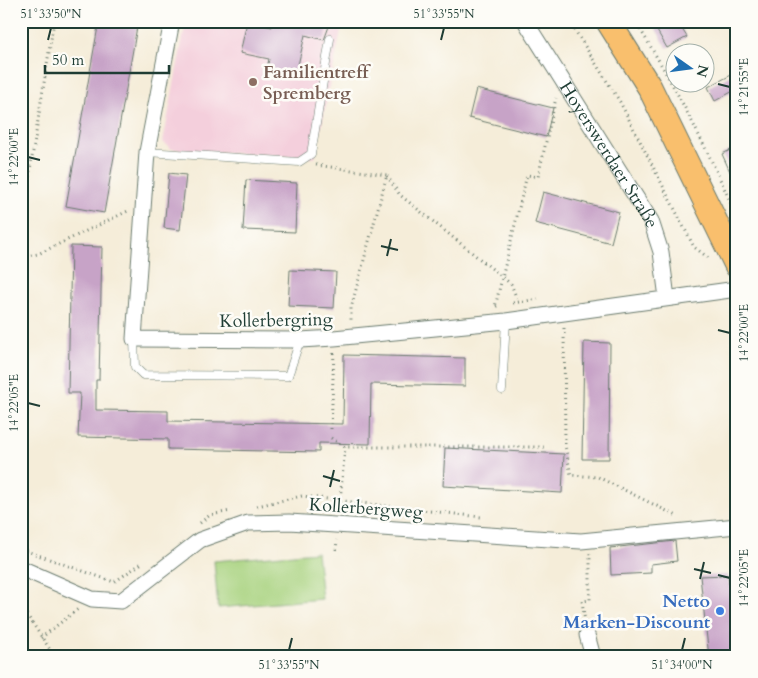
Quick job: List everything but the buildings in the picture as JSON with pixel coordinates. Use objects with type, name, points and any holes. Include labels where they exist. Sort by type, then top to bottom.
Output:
[{"type":"main road","points":[[608,21],[650,88],[735,282]]},
{"type":"street","points":[[134,340],[147,152],[172,21]]},
{"type":"street","name":"Hoyerswerdaer Straße","points":[[525,21],[651,221],[661,252],[667,298]]},
{"type":"street","name":"Kollerbergring","points":[[134,340],[300,340],[334,338],[506,321],[564,313],[667,298],[735,282]]},
{"type":"street","name":"Kollerbergweg","points":[[21,568],[92,599],[121,601],[200,540],[248,523],[289,522],[590,540],[737,526]]},
{"type":"street","points":[[588,635],[592,657]]},
{"type":"lane","points":[[147,152],[299,162],[311,154],[330,39]]},
{"type":"lane","points":[[502,390],[506,321]]},
{"type":"lane","points":[[134,340],[135,367],[143,375],[288,376],[300,340]]},
{"type":"path","points":[[21,226],[54,21]]},
{"type":"path","points":[[569,21],[620,102],[694,247],[718,265],[735,282]]},
{"type":"path","points":[[502,305],[494,307],[527,175],[538,177],[561,78]]},
{"type":"path","points":[[299,162],[386,175],[400,195],[511,284],[518,302]]},
{"type":"path","points":[[351,336],[351,308],[386,175]]},
{"type":"path","points":[[21,257],[38,254],[142,205]]},
{"type":"path","points":[[510,303],[547,298]]},
{"type":"path","points":[[564,313],[565,445],[571,475],[598,477],[678,516]]},
{"type":"path","points":[[331,429],[334,338]]},
{"type":"path","points":[[331,438],[345,447],[544,447]]},
{"type":"path","points":[[344,471],[345,447]]},
{"type":"path","points":[[588,635],[582,601],[590,600],[590,540]]},
{"type":"path","points":[[21,606],[55,657]]},
{"type":"shaded area","name":"Familientreff Spremberg","points":[[186,21],[343,21],[315,158],[171,149],[163,142]]},
{"type":"green space","points":[[317,552],[322,599],[218,608],[214,561]]},
{"type":"place","name":"Familientreff Spremberg","points":[[253,82]]},
{"type":"place","name":"Netto Marken-Discount","points":[[720,611]]}]
